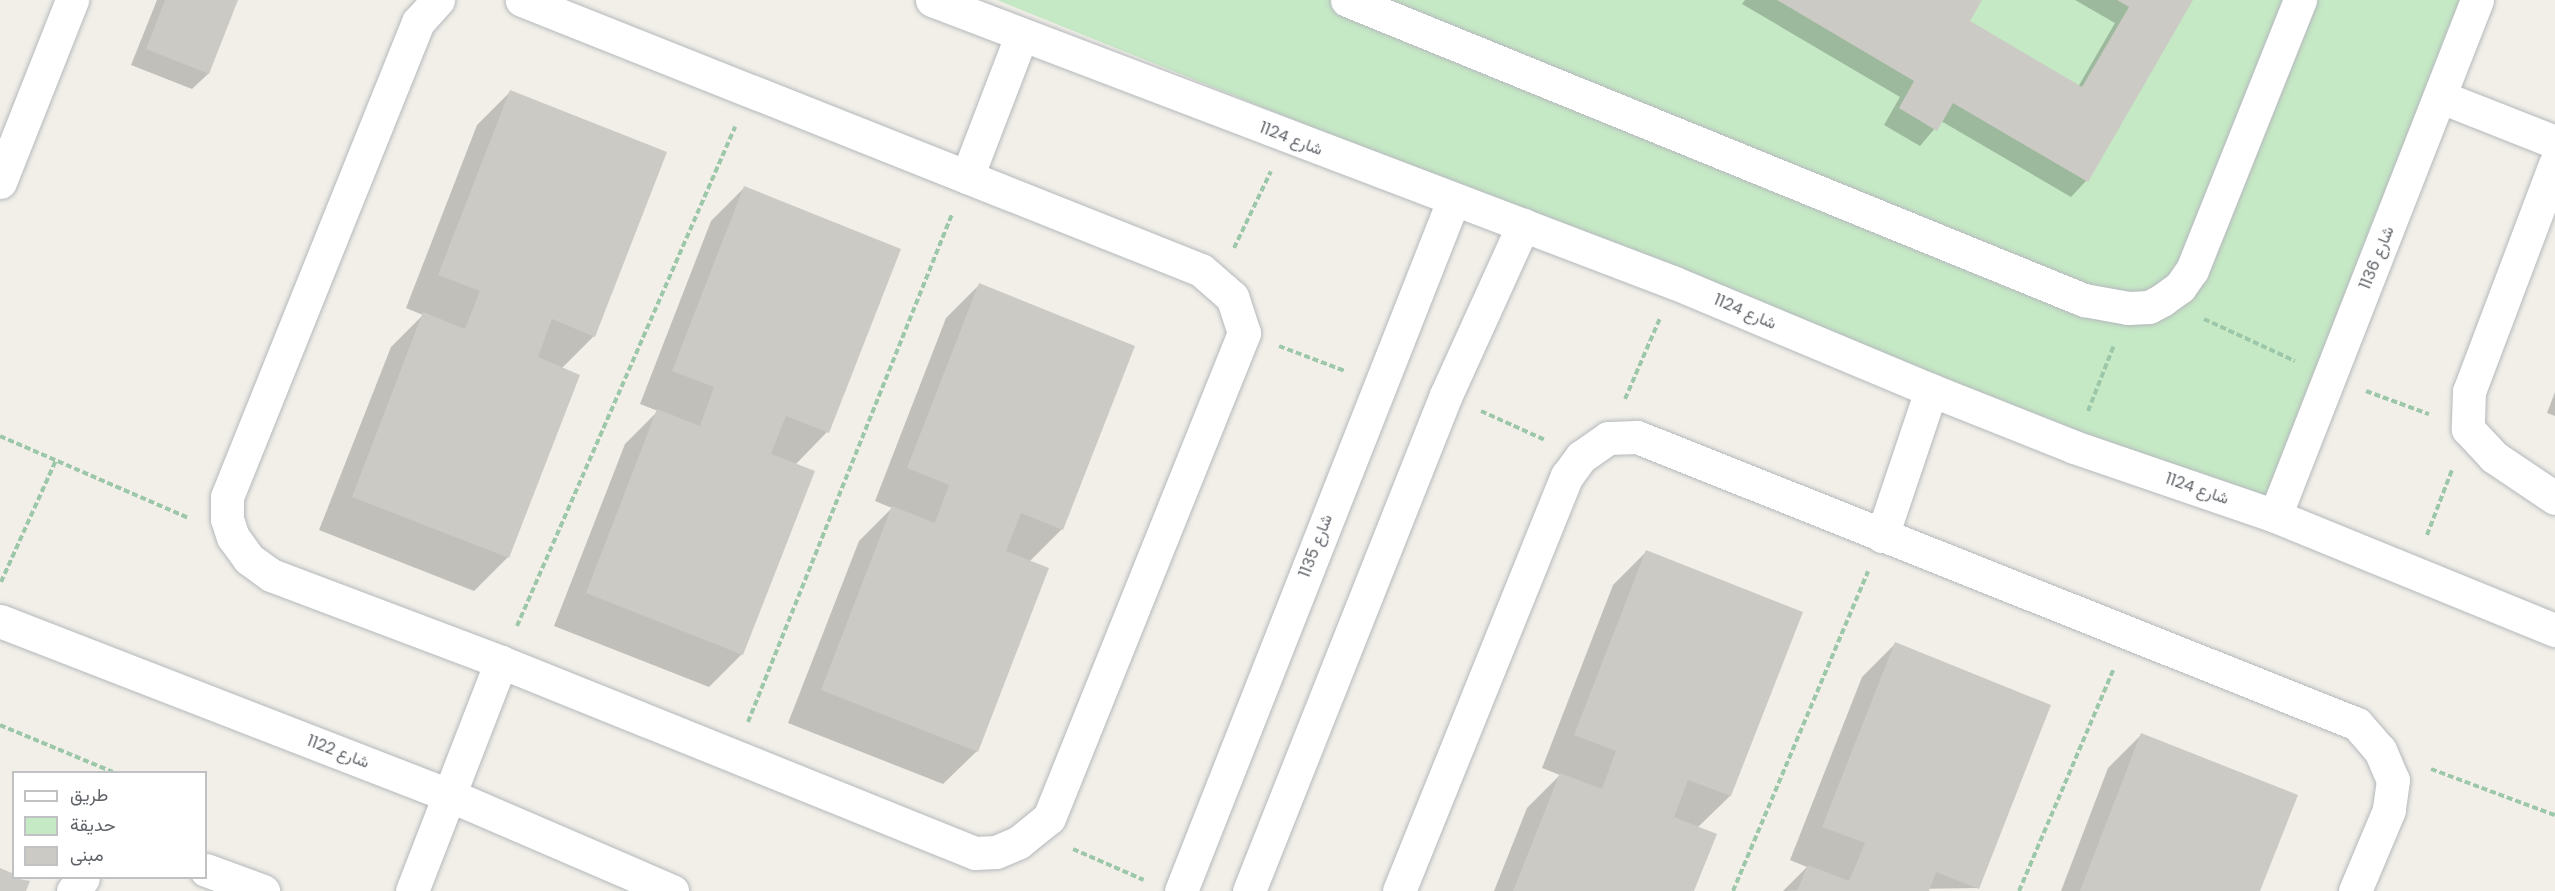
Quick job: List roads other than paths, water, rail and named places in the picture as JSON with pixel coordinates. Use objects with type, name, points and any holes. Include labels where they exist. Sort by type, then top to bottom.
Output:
[{"type":"street","points":[[0,182],[72,0]]},
{"type":"street","points":[[438,0],[418,22],[227,497],[227,519],[232,537],[249,559],[271,575],[501,662],[975,853],[996,852],[1034,832],[1049,818],[1244,333],[1232,297],[1218,281],[1201,270],[522,0]]},
{"type":"street","name":"شارع 1124","points":[[932,0],[1453,201],[1675,283],[2074,447],[2275,516],[2555,630]]},
{"type":"street","points":[[1347,0],[2084,300],[2128,308],[2149,306],[2162,300],[2180,287],[2192,270],[2300,0]]},
{"type":"street","name":"شارع 1136","points":[[2275,516],[2441,97],[2477,0]]},
{"type":"street","points":[[967,177],[1021,36]]},
{"type":"street","points":[[2441,97],[2555,142]]},
{"type":"street","points":[[2555,164],[2469,391],[2468,429],[2494,457],[2555,498]]},
{"type":"street","name":"شارع 1135","points":[[1181,891],[1453,201]]},
{"type":"street","points":[[1249,891],[1446,395],[1523,225]]},
{"type":"street","points":[[1882,536],[1931,390]]},
{"type":"street","points":[[1399,891],[1567,476],[1581,457],[1608,438],[1637,437],[2356,724],[2380,750],[2393,780],[2388,810],[2355,891]]},
{"type":"street","name":"شارع 1122","points":[[0,621],[449,795],[672,891]]},
{"type":"street","points":[[412,891],[501,662]]},
{"type":"street","points":[[207,870],[263,891]]},
{"type":"street","points":[[73,891],[82,879]]}]
